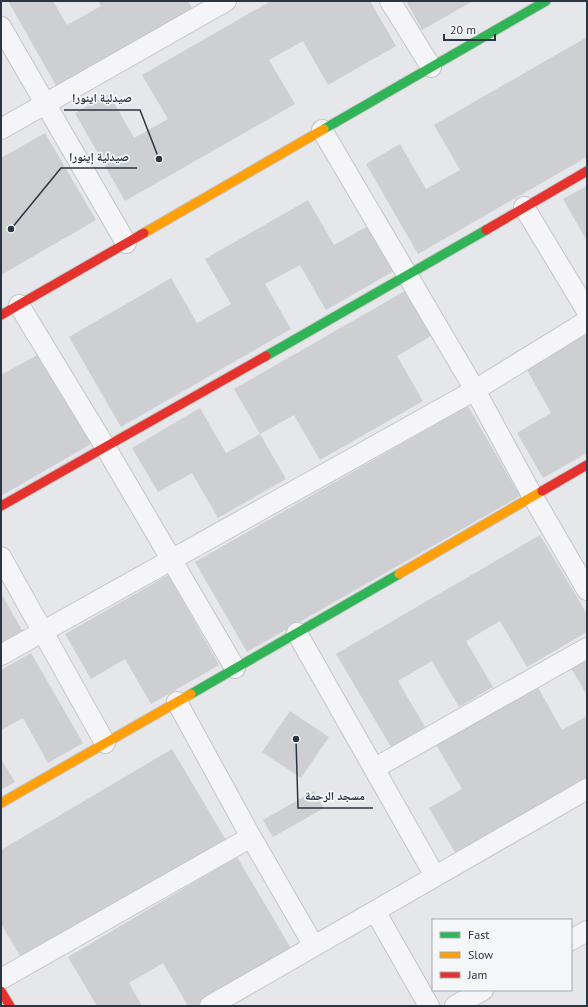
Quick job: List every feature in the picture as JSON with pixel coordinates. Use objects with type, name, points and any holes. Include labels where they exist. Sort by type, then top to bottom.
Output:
[{"type":"street","points":[[1,129],[226,1]]},
{"type":"street","points":[[390,1],[431,67]]},
{"type":"street","points":[[1,315],[546,1]]},
{"type":"street","points":[[1,27],[126,243]]},
{"type":"street","points":[[322,130],[475,390],[533,497],[587,590]]},
{"type":"street","points":[[1,506],[408,276],[524,206],[587,171]]},
{"type":"street","points":[[524,206],[587,311]]},
{"type":"street","points":[[19,305],[106,448],[235,668]]},
{"type":"street","points":[[1,655],[475,390],[587,321]]},
{"type":"street","points":[[1,803],[587,465]]},
{"type":"street","points":[[1,557],[105,743]]},
{"type":"street","points":[[297,633],[435,876]]},
{"type":"street","points":[[375,768],[587,648]]},
{"type":"street","points":[[177,702],[251,838],[314,946]]},
{"type":"street","points":[[210,1006],[587,789]]},
{"type":"street","points":[[1,979],[251,838]]},
{"type":"street","points":[[375,911],[429,1006]]},
{"type":"street","points":[[572,939],[587,931]]},
{"type":"street","points":[[1,991],[10,1006]]},
{"type":"street","points":[[455,1006],[481,991]]},
{"type":"building","points":[[8,1],[53,1],[67,25],[101,6],[98,1],[188,1],[194,11],[58,89]]},
{"type":"building","points":[[271,1],[370,1],[396,46],[328,85],[303,41],[269,60],[295,104],[125,201],[75,113],[109,94],[134,138],[168,119],[142,75]]},
{"type":"building","points":[[406,1],[473,1],[422,30]]},
{"type":"building","points":[[587,37],[587,157],[418,254],[366,164],[400,144],[426,189],[460,170],[434,125]]},
{"type":"building","points":[[45,133],[96,220],[1,275],[1,158]]},
{"type":"building","points":[[587,186],[587,241],[563,199]]},
{"type":"building","points":[[308,200],[334,245],[368,226],[394,271],[326,310],[300,265],[265,284],[291,329],[121,427],[69,337],[171,278],[197,323],[231,304],[205,259]]},
{"type":"building","points":[[405,291],[431,336],[397,356],[423,401],[320,460],[294,415],[260,434],[234,389]]},
{"type":"building","points":[[587,333],[587,453],[543,478],[517,433],[551,413],[526,368]]},
{"type":"building","points":[[39,354],[91,444],[1,496],[1,375]]},
{"type":"building","points":[[468,406],[520,496],[247,652],[195,562]]},
{"type":"building","points":[[200,408],[226,453],[260,434],[286,479],[218,518],[192,473],[158,492],[132,448]]},
{"type":"building","points":[[540,535],[587,614],[587,632],[527,667],[500,621],[466,641],[493,687],[459,707],[432,661],[398,681],[425,727],[391,747],[336,654]]},
{"type":"building","points":[[168,575],[219,665],[151,704],[125,659],[91,679],[65,634]]},
{"type":"building","points":[[1,593],[23,632],[1,645]]},
{"type":"building","points":[[31,653],[83,743],[48,763],[23,718],[1,730],[1,670]]},
{"type":"building","points":[[587,654],[587,695],[569,665]]},
{"type":"building","points":[[536,684],[562,730],[587,716],[587,777],[456,854],[429,808],[462,789],[435,743]]},
{"type":"building","points":[[290,711],[329,737],[301,778],[262,752]]},
{"type":"building","points":[[172,749],[227,842],[23,961],[1,924],[1,850]]},
{"type":"building","points":[[1,759],[15,782],[1,790]]},
{"type":"building","points":[[314,791],[324,808],[273,837],[263,820]]},
{"type":"building","points":[[237,857],[292,950],[196,1006],[188,1006],[163,963],[129,983],[142,1006],[97,1006],[68,957]]},
{"type":"traffic: fast","points":[[324,129],[546,1]]},
{"type":"traffic: fast","points":[[266,356],[486,230]]},
{"type":"traffic: fast","points":[[191,694],[399,574]]},
{"type":"traffic: slow","points":[[144,233],[324,129]]},
{"type":"traffic: slow","points":[[399,574],[542,491]]},
{"type":"traffic: slow","points":[[1,803],[191,694]]},
{"type":"traffic: jam","points":[[486,230],[587,171]]},
{"type":"traffic: jam","points":[[1,315],[144,233]]},
{"type":"traffic: jam","points":[[1,506],[266,356]]},
{"type":"traffic: jam","points":[[542,491],[587,465]]},
{"type":"traffic: jam","points":[[1,991],[10,1006]]},
{"type":"place","name":"صيدلية اينورا","points":[[159,159]]},
{"type":"place","name":"صيدلية إينورا","points":[[11,229]]},
{"type":"place","name":"مسجد الرحمة","points":[[296,739]]}]
